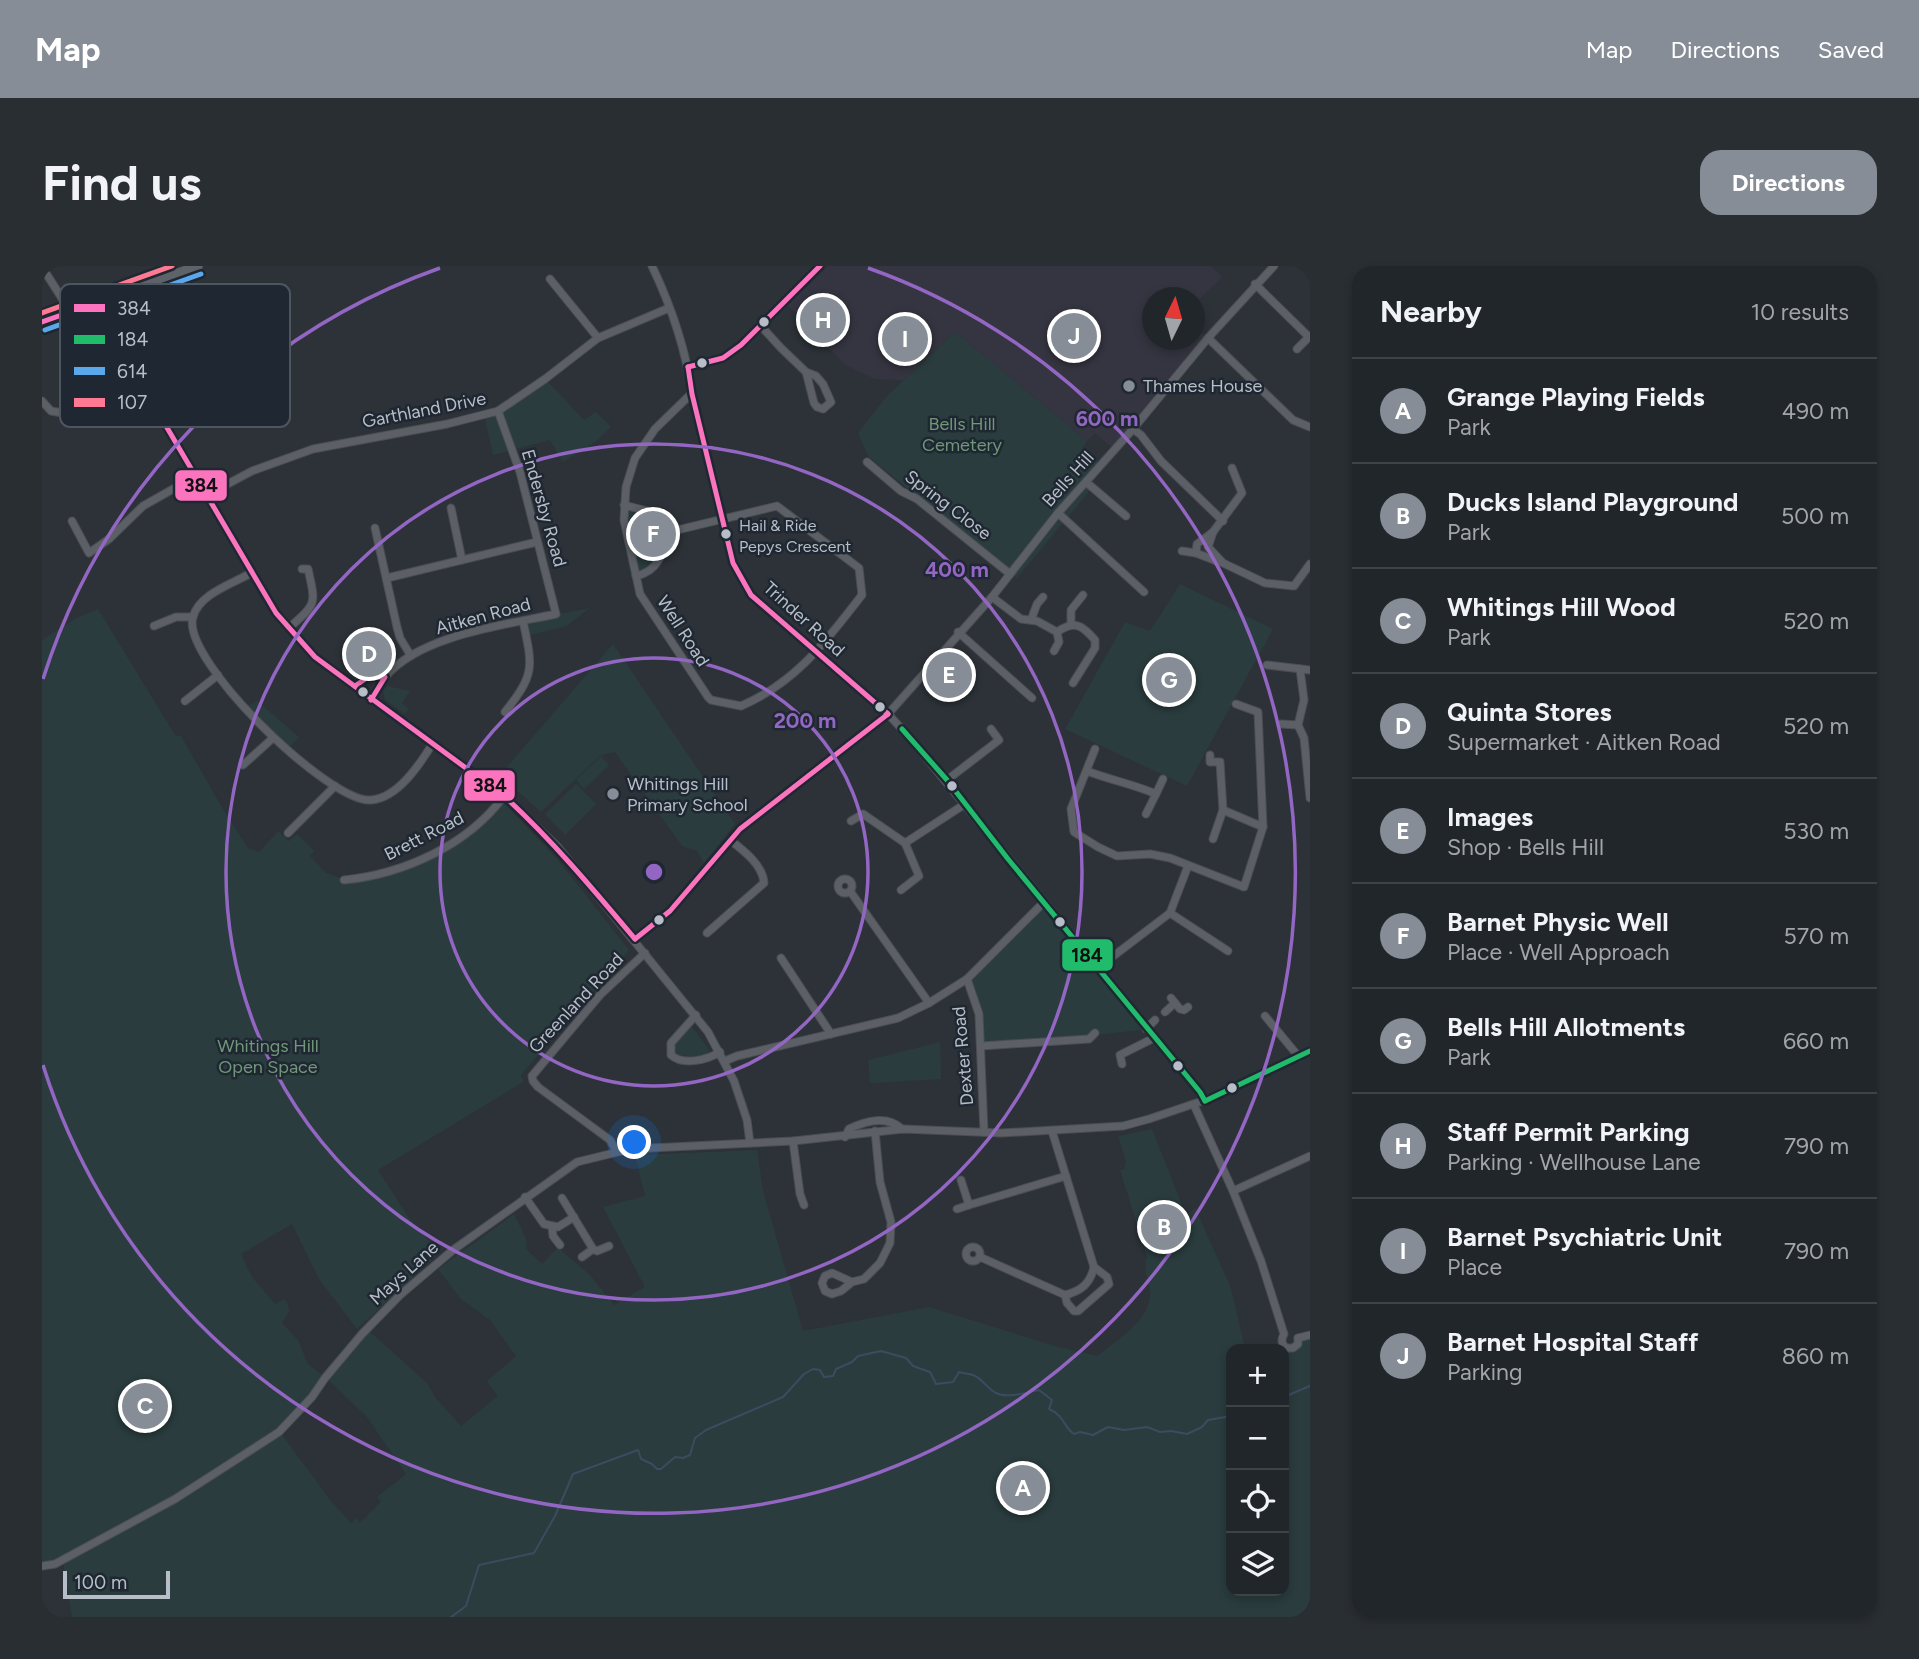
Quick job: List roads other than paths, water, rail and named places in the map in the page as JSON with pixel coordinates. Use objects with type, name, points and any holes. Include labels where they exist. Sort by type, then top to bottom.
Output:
[{"type":"main road","points":[[148,284],[198,266]]},
{"type":"main road","points":[[42,322],[60,316]]},
{"type":"street","name":"Trinder Road","points":[[652,266],[688,367],[733,564],[751,595],[888,714],[947,780],[1205,1101]]},
{"type":"street","points":[[688,367],[723,358],[741,345],[820,266]]},
{"type":"street","name":"Bells Hill","points":[[635,939],[670,911],[730,840],[750,821],[888,714],[958,632],[992,597],[1058,513],[1133,429],[1208,338],[1274,266]]},
{"type":"street","points":[[42,268],[60,295]]},
{"type":"street","points":[[550,279],[598,338]]},
{"type":"street","points":[[1255,284],[1310,336],[1297,349]]},
{"type":"street","name":"Garthland Drive","points":[[207,495],[253,471],[313,449],[447,424],[498,411],[598,338],[669,308]]},
{"type":"street","points":[[760,325],[806,372],[816,376],[830,395],[829,405],[822,409],[814,403],[806,372]]},
{"type":"street","points":[[1208,338],[1293,420],[1310,428]]},
{"type":"street","name":"Well Road","points":[[692,393],[643,443],[629,471],[624,520],[640,594],[711,700],[741,706],[798,670],[817,653],[862,595],[859,568],[777,506],[723,519]]},
{"type":"street","points":[[43,403],[51,411],[60,412]]},
{"type":"street","points":[[42,418],[43,403]]},
{"type":"street","name":"Endersby Road","points":[[498,411],[520,472],[556,614]]},
{"type":"street","points":[[167,427],[276,613],[315,657],[504,796],[557,846],[635,939],[696,1015],[720,1052],[747,1120],[750,1143]]},
{"type":"street","points":[[1133,429],[1161,461],[1223,521]]},
{"type":"street","name":"Spring Close","points":[[867,462],[901,491],[918,499],[1010,574]]},
{"type":"street","points":[[1196,553],[1197,544],[1223,521],[1242,493],[1232,468]]},
{"type":"street","points":[[72,521],[89,553],[109,540],[143,506],[196,476]]},
{"type":"street","points":[[1086,482],[1126,516]]},
{"type":"street","points":[[624,505],[647,511],[666,533]]},
{"type":"street","points":[[451,508],[462,560]]},
{"type":"street","points":[[1058,513],[1144,592]]},
{"type":"street","points":[[666,533],[723,519]]},
{"type":"street","points":[[375,528],[400,638],[411,656]]},
{"type":"street","points":[[1213,532],[1208,547],[1223,563]]},
{"type":"street","points":[[636,576],[645,574],[662,556],[666,533]]},
{"type":"street","points":[[387,578],[537,542]]},
{"type":"street","points":[[1182,551],[1223,563],[1265,583],[1294,586],[1310,564]]},
{"type":"street","points":[[289,628],[314,604],[308,569],[302,569]]},
{"type":"street","points":[[251,573],[201,601],[192,617],[192,628],[195,641],[218,675],[273,738],[349,796],[362,800],[374,800],[389,794],[423,759],[433,743]]},
{"type":"street","points":[[1071,624],[1071,610],[1083,595]]},
{"type":"street","points":[[992,597],[1021,619],[1037,621],[1057,632],[1059,642],[1054,651]]},
{"type":"street","points":[[1031,621],[1037,604],[1044,597]]},
{"type":"street","name":"Aitken Road","points":[[371,700],[385,677],[411,656],[439,643],[556,614]]},
{"type":"street","points":[[154,626],[177,617],[192,617]]},
{"type":"street","points":[[505,712],[528,678],[530,653],[523,621]]},
{"type":"street","points":[[1057,632],[1071,624],[1081,627],[1093,637],[1096,644],[1073,683]]},
{"type":"street","points":[[958,632],[1032,698]]},
{"type":"street","points":[[1267,665],[1310,670]]},
{"type":"street","points":[[1300,669],[1304,700],[1298,725],[1304,738],[1310,797]]},
{"type":"street","points":[[185,701],[218,675]]},
{"type":"street","name":"Aitken Road","points":[[355,686],[359,681],[373,675],[385,677]]},
{"type":"street","points":[[1096,749],[1071,809],[1074,832],[1117,856],[1150,854],[1170,858],[1244,887],[1263,827],[1258,712],[1236,704]]},
{"type":"street","points":[[1281,724],[1298,725]]},
{"type":"street","points":[[947,780],[999,740],[991,729]]},
{"type":"street","points":[[243,765],[273,738]]},
{"type":"street","points":[[1210,755],[1210,762],[1220,762],[1223,810],[1213,839]]},
{"type":"street","points":[[1087,771],[1113,781],[1132,783],[1156,794]]},
{"type":"street","points":[[1146,814],[1163,779]]},
{"type":"street","points":[[288,833],[335,786]]},
{"type":"street","name":"Brett Road","points":[[344,880],[374,877],[394,871],[461,839],[484,821],[504,796]]},
{"type":"street","points":[[905,842],[965,804]]},
{"type":"street","points":[[1223,810],[1263,827]]},
{"type":"street","points":[[851,821],[863,814],[905,842],[919,876],[901,890]]},
{"type":"street","points":[[707,933],[764,883],[764,875],[747,854],[730,840]]},
{"type":"street","points":[[1099,967],[1170,913],[1188,866]]},
{"type":"street","points":[[849,891],[929,1003]]},
{"type":"street","points":[[725,1061],[898,1018],[929,1003],[967,979],[1044,902]]},
{"type":"street","points":[[1170,913],[1228,951]]},
{"type":"street","name":"Greenland Road","points":[[616,1151],[610,1140],[538,1087],[532,1076],[600,995],[645,953]]},
{"type":"street","points":[[781,958],[831,1034]]},
{"type":"street","name":"Dexter Road","points":[[967,979],[979,1014],[984,1132]]},
{"type":"street","points":[[1165,1012],[1173,1001],[1180,1009],[1188,1007]]},
{"type":"street","points":[[696,1015],[671,1042],[671,1055],[681,1061],[705,1059],[720,1052]]},
{"type":"street","points":[[1265,1016],[1299,1057]]},
{"type":"street","points":[[1146,1028],[1155,1020]]},
{"type":"street","points":[[981,1046],[1088,1039],[1095,1033]]},
{"type":"street","points":[[1122,1064],[1120,1055],[1154,1038]]},
{"type":"street","name":"Mays Lane","points":[[42,1566],[55,1564],[175,1499],[279,1432],[312,1398],[362,1334],[401,1295],[443,1257],[571,1165],[616,1151],[845,1137],[902,1129],[984,1132],[1123,1126],[1205,1101],[1310,1051]]},
{"type":"street","points":[[1194,1105],[1261,1261],[1284,1334]]},
{"type":"street","name":"Mays Lane","points":[[845,1137],[849,1129],[870,1121],[896,1123],[902,1129]]},
{"type":"street","points":[[852,1282],[864,1279],[873,1271],[886,1253],[891,1238],[891,1222],[880,1182],[874,1131]]},
{"type":"street","points":[[980,1257],[1065,1295],[1083,1289],[1089,1282],[1094,1267],[1052,1131]]},
{"type":"street","points":[[793,1141],[804,1205]]},
{"type":"street","points":[[1233,1191],[1310,1156]]},
{"type":"street","points":[[957,1209],[1066,1176]]},
{"type":"street","points":[[961,1180],[969,1205]]},
{"type":"street","points":[[525,1197],[539,1219],[552,1227],[558,1227],[574,1217]]},
{"type":"street","points":[[562,1198],[593,1249],[597,1251],[609,1245]]},
{"type":"street","points":[[552,1227],[553,1236],[561,1245]]},
{"type":"street","points":[[582,1257],[593,1249]]},
{"type":"street","points":[[1065,1295],[1067,1303],[1078,1311],[1109,1284],[1102,1272],[1094,1267]]},
{"type":"street","points":[[1292,1332],[1298,1338],[1296,1347],[1286,1348],[1282,1344],[1284,1334],[1292,1332]]},
{"type":"street","points":[[1298,1338],[1310,1335]]},
{"type":"waterway","points":[[451,1617],[466,1606],[479,1565],[534,1553],[555,1516],[573,1474],[638,1450],[641,1459],[661,1469],[675,1457],[690,1455],[695,1438],[706,1430],[783,1397],[804,1374],[813,1369],[820,1370],[824,1377],[833,1376],[836,1369],[852,1362],[858,1356],[881,1351],[906,1358],[913,1366],[930,1372],[936,1384],[953,1382],[959,1372],[975,1376],[1001,1395],[1039,1390],[1052,1400],[1049,1409],[1058,1415],[1074,1434],[1080,1432],[1093,1435],[1108,1427],[1124,1430],[1147,1427],[1160,1432],[1187,1434],[1202,1427],[1208,1420],[1226,1417]]},
{"type":"waterway","points":[[1289,1395],[1310,1386]]},
{"type":"place","name":"Staff Permit Parking","points":[[823,320]]},
{"type":"place","name":"Barnet Hospital Staff","points":[[1074,336]]},
{"type":"place","name":"Barnet Psychiatric Unit","points":[[905,339]]},
{"type":"place","name":"Thames House","points":[[1129,386]]},
{"type":"place","name":"Barnet Physic Well","points":[[653,534]]},
{"type":"place","name":"Hail & Ride Pepys Crescent","points":[[726,534]]},
{"type":"place","name":"Quinta Stores","points":[[369,654]]},
{"type":"place","name":"Images","points":[[949,675]]},
{"type":"place","name":"Bells Hill Allotments","points":[[1169,680]]},
{"type":"place","name":"Whitings Hill Primary School","points":[[613,794]]},
{"type":"place","name":"Ducks Island Playground","points":[[1164,1227]]},
{"type":"place","name":"Whitings Hill Wood","points":[[145,1406]]},
{"type":"place","name":"Grange Playing Fields","points":[[1023,1488]]},
{"type":"park label","name":"Bells Hill Cemetery","points":[[962,434]]},
{"type":"park label","name":"Whitings Hill Open Space","points":[[268,1056]]}]
